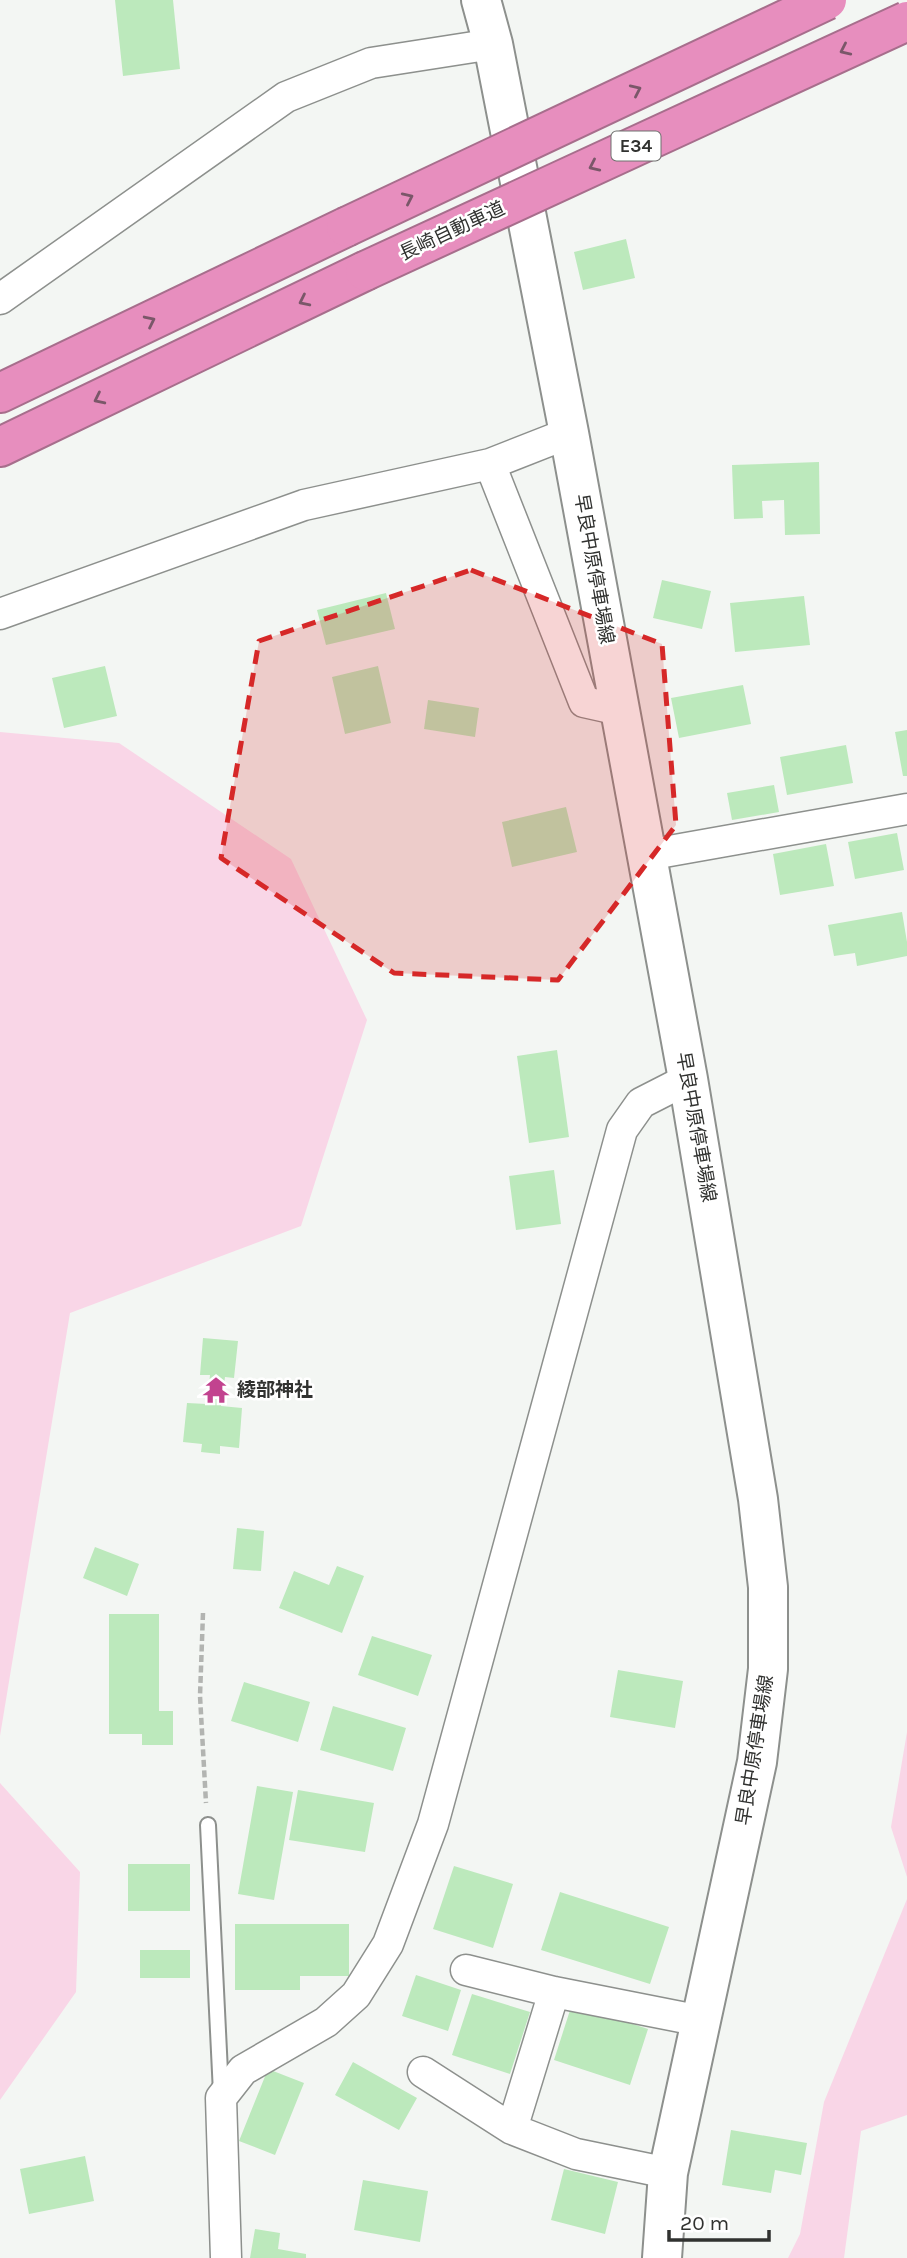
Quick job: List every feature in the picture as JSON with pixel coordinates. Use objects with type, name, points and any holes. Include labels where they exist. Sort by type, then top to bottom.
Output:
[{"type":"highway","name":"E34","points":[[0,393],[827,0]]},
{"type":"highway","name":"長崎自動車道","points":[[0,447],[365,271],[907,21]]},
{"type":"main road","name":"早良中原停車場線","points":[[481,0],[493,44],[569,433],[688,1079],[758,1499],[768,1587],[768,1670],[757,1762],[668,2173],[662,2258]]},
{"type":"street","points":[[0,299],[286,97],[371,63],[493,44]]},
{"type":"street","points":[[0,614],[304,505],[490,464],[569,433]]},
{"type":"street","points":[[490,464],[584,702],[620,710]]},
{"type":"street","points":[[646,855],[907,809]]},
{"type":"street","points":[[226,2258],[221,2098],[243,2070],[326,2022],[356,1995],[388,1944],[433,1824],[622,1130],[641,1103],[688,1079]]},
{"type":"street","points":[[466,1970],[554,1992],[701,2021]]},
{"type":"street","points":[[512,2129],[554,1992]]},
{"type":"street","points":[[423,2072],[512,2129],[576,2154],[668,2173]]},
{"type":"lane","points":[[208,1825],[221,2098]]},
{"type":"path","points":[[202,1613],[200,1696],[208,1825]]},
{"type":"highlighted area","points":[[471,570],[662,644],[676,825],[558,980],[394,973],[221,858],[259,641]]},
{"type":"shaded area","points":[[0,732],[119,743],[291,859],[367,1020],[301,1226],[70,1313],[0,1736]]},
{"type":"shaded area","points":[[907,1732],[907,1877],[891,1827]]},
{"type":"shaded area","points":[[0,1783],[80,1872],[76,1992],[0,2100]]},
{"type":"shaded area","points":[[907,1899],[907,2115],[861,2131],[844,2258],[788,2258],[800,2234],[824,2102]]},
{"type":"building","points":[[115,0],[173,0],[180,69],[123,76]]},
{"type":"building","points":[[626,239],[635,278],[583,290],[574,252]]},
{"type":"building","points":[[819,462],[820,534],[785,535],[784,500],[762,501],[763,518],[734,519],[732,465]]},
{"type":"building","points":[[662,580],[711,591],[702,629],[653,618]]},
{"type":"building","points":[[386,593],[395,629],[326,645],[317,610]]},
{"type":"building","points":[[804,596],[810,645],[735,652],[730,603]]},
{"type":"building","points":[[105,666],[117,716],[64,728],[52,678]]},
{"type":"building","points":[[378,666],[391,723],[345,734],[332,677]]},
{"type":"building","points":[[743,685],[751,724],[679,738],[671,698]]},
{"type":"building","points":[[428,700],[479,708],[475,737],[424,729]]},
{"type":"building","points":[[907,730],[907,776],[903,776],[895,732]]},
{"type":"building","points":[[846,745],[853,783],[787,795],[780,757]]},
{"type":"building","points":[[774,785],[779,812],[732,820],[727,793]]},
{"type":"building","points":[[566,807],[577,852],[512,867],[502,822]]},
{"type":"building","points":[[897,833],[904,870],[855,879],[848,842]]},
{"type":"building","points":[[826,844],[834,886],[780,895],[773,854]]},
{"type":"building","points":[[902,912],[907,956],[857,966],[855,953],[834,956],[828,925]]},
{"type":"building","points":[[557,1050],[569,1137],[529,1143],[517,1056]]},
{"type":"building","points":[[554,1170],[561,1224],[516,1230],[509,1176]]},
{"type":"building","name":"綾部神社","points":[[203,1338],[238,1341],[234,1378],[225,1377],[221,1406],[242,1408],[239,1448],[220,1446],[220,1454],[201,1452],[202,1444],[183,1442],[187,1403],[207,1404],[210,1375],[200,1375]]},
{"type":"building","points":[[237,1528],[264,1531],[261,1571],[233,1569]]},
{"type":"building","points":[[95,1547],[139,1564],[127,1596],[83,1578]]},
{"type":"building","points":[[337,1566],[364,1576],[342,1633],[279,1608],[294,1571],[329,1585]]},
{"type":"building","points":[[109,1614],[159,1614],[159,1711],[173,1711],[173,1745],[142,1745],[142,1734],[109,1734]]},
{"type":"building","points":[[372,1636],[432,1655],[418,1696],[358,1675]]},
{"type":"building","points":[[618,1670],[683,1681],[675,1728],[610,1717]]},
{"type":"building","points":[[244,1682],[310,1702],[298,1742],[231,1721]]},
{"type":"building","points":[[333,1706],[406,1728],[393,1771],[320,1750]]},
{"type":"building","points":[[257,1786],[293,1792],[274,1900],[238,1894]]},
{"type":"building","points":[[298,1790],[374,1803],[365,1852],[289,1840]]},
{"type":"building","points":[[128,1864],[190,1864],[190,1911],[128,1911]]},
{"type":"building","points":[[454,1866],[513,1884],[493,1948],[433,1929]]},
{"type":"building","points":[[560,1892],[669,1927],[650,1984],[541,1950]]},
{"type":"building","points":[[235,1924],[349,1924],[349,1976],[300,1976],[300,1990],[235,1990]]},
{"type":"building","points":[[140,1950],[190,1950],[190,1978],[140,1978]]},
{"type":"building","points":[[416,1975],[461,1990],[448,2031],[402,2016]]},
{"type":"building","points":[[472,1994],[530,2012],[510,2074],[452,2055]]},
{"type":"building","points":[[572,2004],[648,2029],[630,2085],[554,2060]]},
{"type":"building","points":[[353,2062],[417,2098],[399,2130],[335,2095]]},
{"type":"building","points":[[268,2069],[304,2083],[275,2155],[239,2141]]},
{"type":"building","points":[[731,2130],[807,2143],[801,2175],[775,2170],[771,2193],[722,2185]]},
{"type":"building","points":[[85,2156],[94,2201],[29,2214],[20,2169]]},
{"type":"building","points":[[564,2169],[618,2182],[605,2234],[551,2220]]},
{"type":"building","points":[[363,2180],[428,2191],[420,2242],[354,2230]]},
{"type":"building","points":[[255,2229],[280,2233],[278,2249],[306,2254],[306,2258],[250,2258]]},
{"type":"place","name":"綾部神社","points":[[216,1390]]}]
